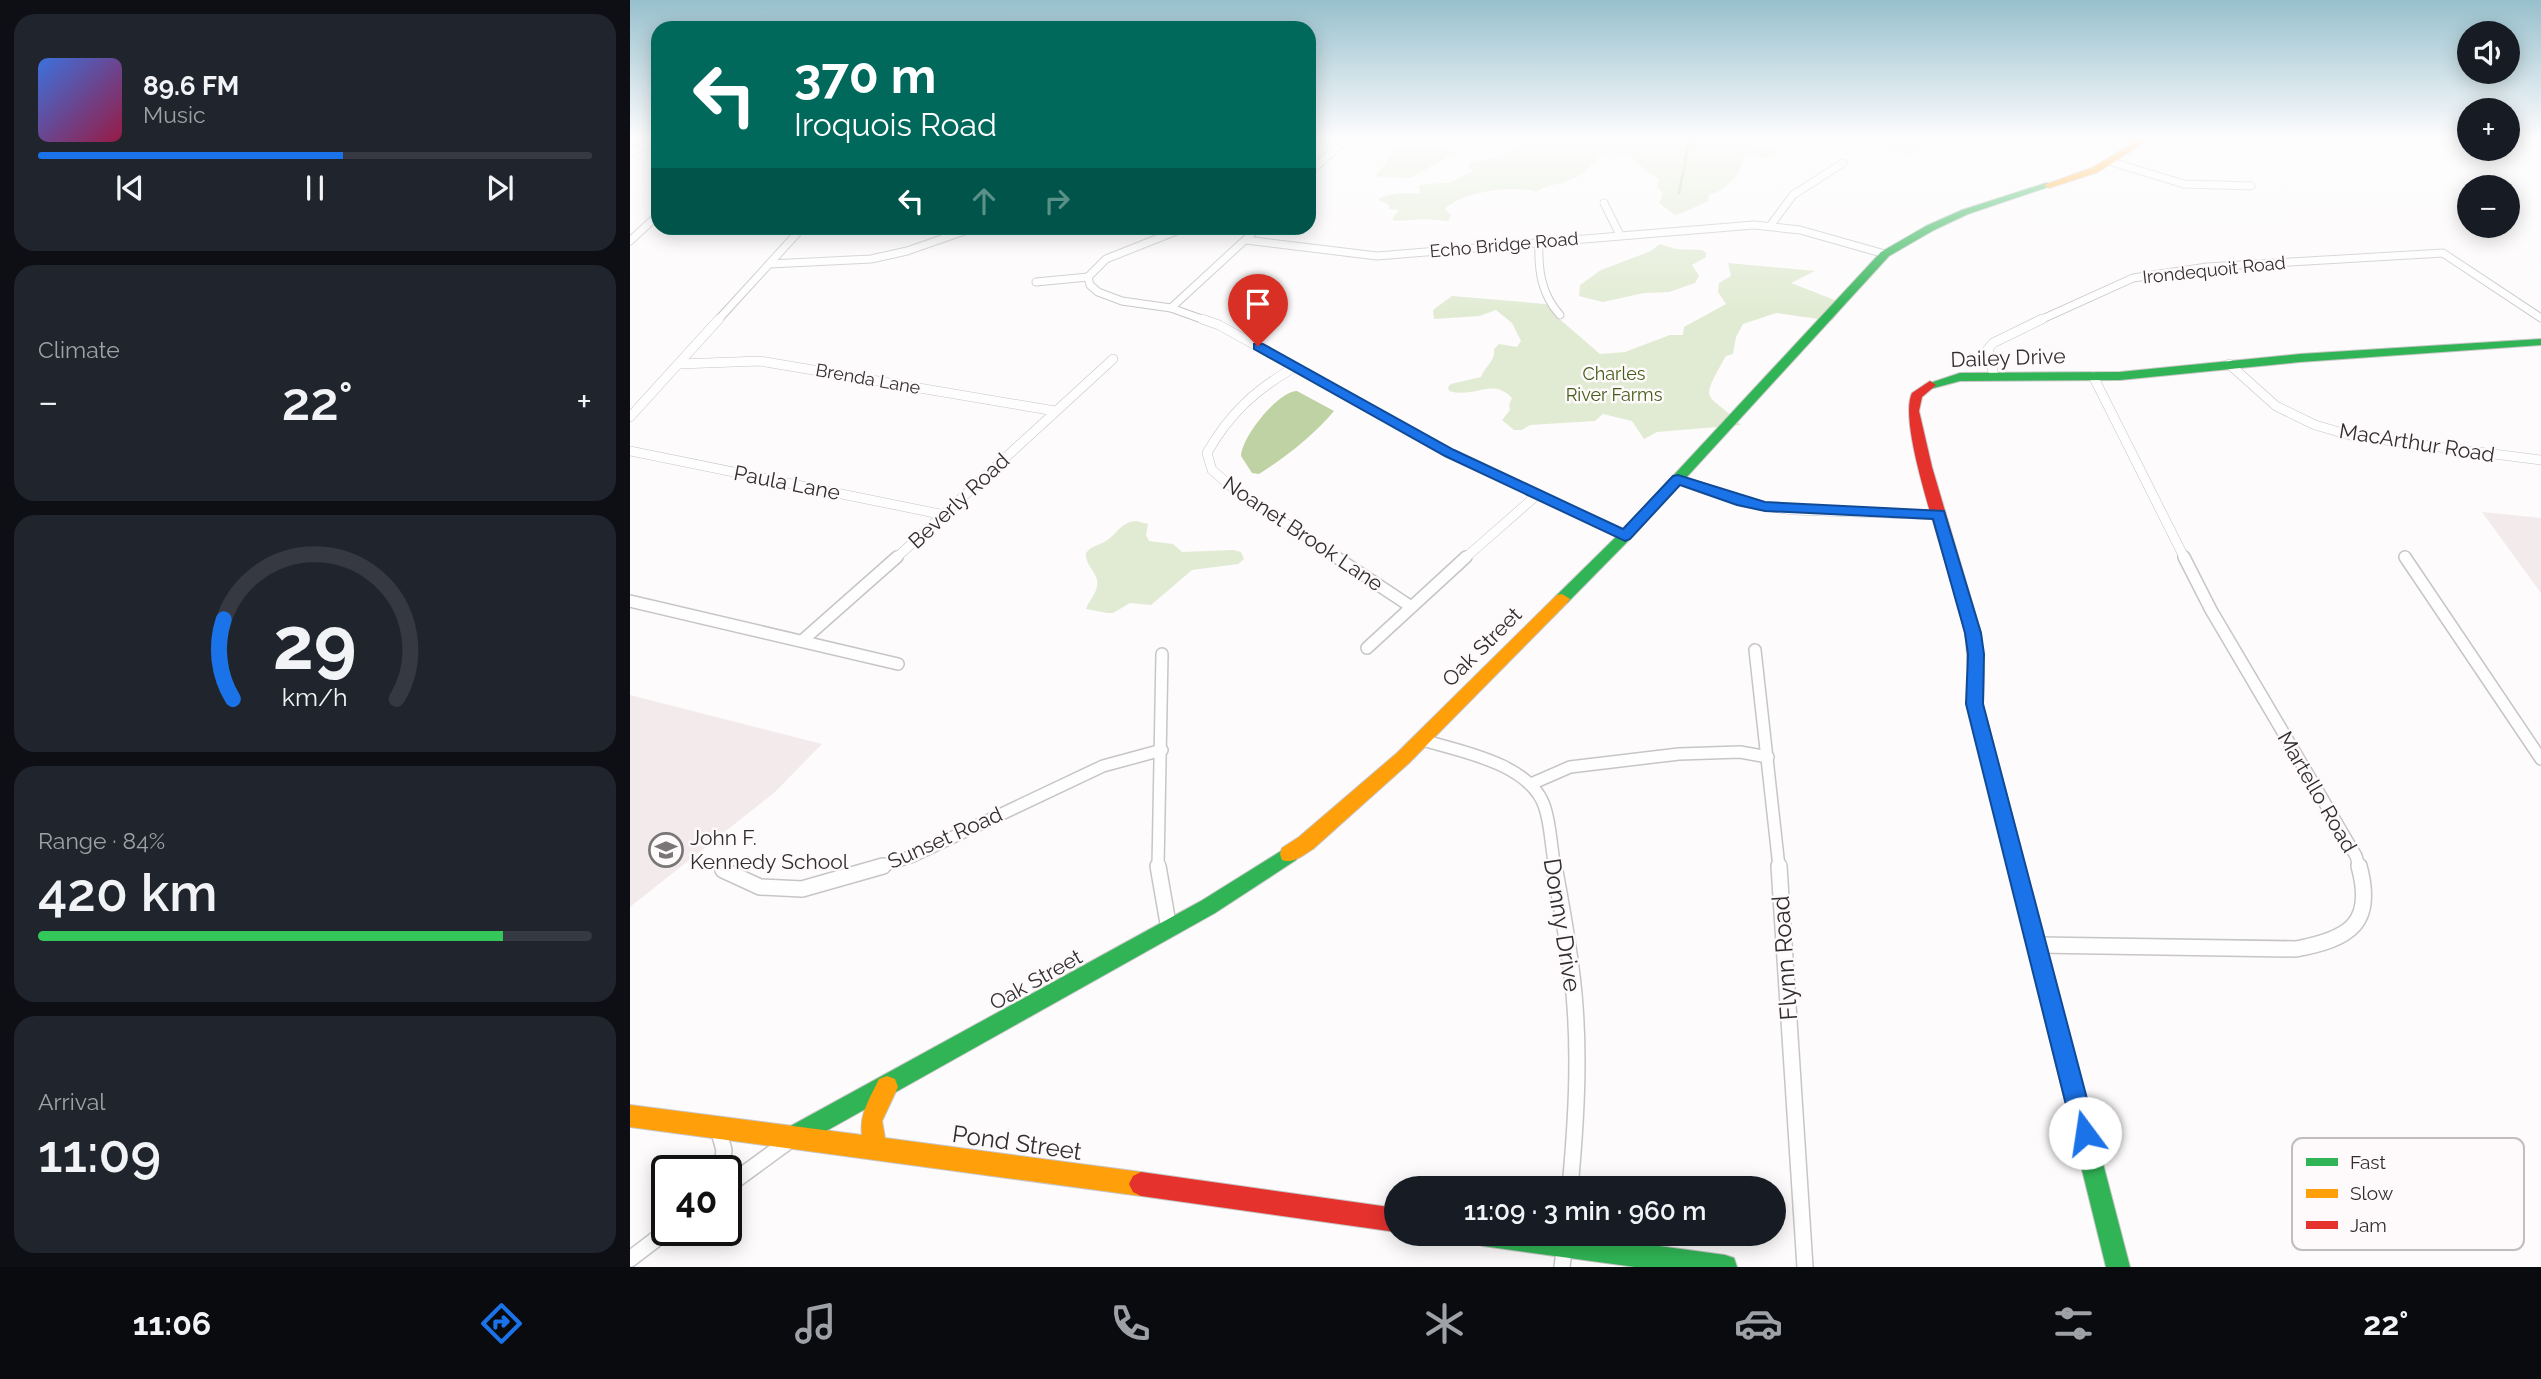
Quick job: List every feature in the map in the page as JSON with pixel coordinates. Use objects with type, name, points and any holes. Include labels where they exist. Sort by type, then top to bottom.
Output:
[{"type":"main road","name":"Oak Street","points":[[795,1136],[1219,901],[1306,843],[1422,740],[1625,536],[1885,254],[1955,216],[2018,196]]},
{"type":"main road","name":"Dailey Drive","points":[[2118,1267],[1975,704],[1976,654],[1973,633],[1913,411],[1916,396],[1932,384],[1947,379],[2094,376],[2541,342]]},
{"type":"main road","points":[[875,1147],[871,1120],[888,1084]]},
{"type":"main road","name":"Pond Street","points":[[630,1116],[795,1136],[1384,1218]]},
{"type":"main road","points":[[1601,1246],[1725,1267]]},
{"type":"street","points":[[1770,226],[1792,196]]},
{"type":"street","points":[[1604,203],[1620,235]]},
{"type":"street","points":[[630,241],[651,222]]},
{"type":"street","name":"Echo Bridge Road","points":[[1246,240],[1377,256],[1739,225],[1800,230],[1885,254]]},
{"type":"street","points":[[630,417],[796,235]]},
{"type":"street","points":[[770,264],[881,257],[951,235]]},
{"type":"street","points":[[1036,282],[1088,277],[1106,259],[1166,235]]},
{"type":"street","points":[[1171,308],[1251,235]]},
{"type":"street","points":[[1539,242],[1545,298],[1560,315]]},
{"type":"street","name":"Irondequoit Road","points":[[1994,376],[1988,349],[1993,343],[2133,278],[2219,266],[2444,253],[2541,318]]},
{"type":"street","points":[[1088,277],[1090,287],[1101,295],[1171,308],[1219,325],[1450,453],[1625,536]]},
{"type":"street","name":"Beverly Road","points":[[803,640],[945,515],[1113,359]]},
{"type":"street","name":"Brenda Lane","points":[[680,364],[748,360],[780,363],[1055,411]]},
{"type":"street","name":"MacArthur Road","points":[[2229,364],[2276,406],[2315,425],[2353,436],[2541,460]]},
{"type":"street","name":"Noanet Brook Lane","points":[[1295,367],[1264,383],[1242,402],[1207,453],[1212,470],[1234,489],[1410,606]]},
{"type":"street","name":"Martello Road","points":[[2038,945],[2296,949],[2337,940],[2358,923],[2364,911],[2364,883],[2356,856],[2217,620],[2094,376]]},
{"type":"street","name":"Paula Lane","points":[[630,451],[945,515]]},
{"type":"street","points":[[1678,479],[1742,502],[1765,507],[1939,515]]},
{"type":"street","points":[[1367,648],[1410,606],[1538,494]]},
{"type":"street","points":[[2405,558],[2541,759]]},
{"type":"street","points":[[630,601],[898,664]]},
{"type":"street","name":"Flynn Road","points":[[1755,650],[1778,844],[1805,1267]]},
{"type":"street","points":[[1162,654],[1158,874],[1169,929]]},
{"type":"street","points":[[1422,740],[1502,766],[1531,784],[1570,767],[1679,754],[1740,752],[1768,757]]},
{"type":"street","name":"Sunset Road","points":[[723,870],[760,887],[802,889],[828,883],[913,856],[1103,766],[1162,750]]},
{"type":"street","name":"Donny Drive","points":[[1531,784],[1540,793],[1545,807],[1571,965],[1577,1045],[1578,1110],[1571,1176]]},
{"type":"street","points":[[717,1127],[724,1140],[725,1155]]},
{"type":"street","points":[[742,1175],[795,1136]]},
{"type":"street","points":[[630,1259],[651,1243]]},
{"type":"street","points":[[1562,1267],[1565,1246]]},
{"type":"shaded area","points":[[1297,391],[1334,411],[1318,429],[1289,453],[1259,474],[1252,473],[1241,456],[1247,438],[1271,407],[1289,393]]},
{"type":"shaded area","points":[[2482,512],[2541,518],[2541,593]]},
{"type":"shaded area","name":"John F. Kennedy School","points":[[630,695],[822,744],[775,792],[630,907]]},
{"type":"green space","points":[[1468,196],[1445,209],[1451,216],[1448,221],[1395,221],[1392,219],[1399,210],[1389,209],[1389,205],[1379,198]]},
{"type":"green space","points":[[1662,196],[1709,196],[1708,201],[1675,215],[1659,203]]},
{"type":"green space","points":[[1660,244],[1676,249],[1702,250],[1706,253],[1706,257],[1692,265],[1699,276],[1695,283],[1669,292],[1644,293],[1603,302],[1579,296],[1580,285],[1601,270],[1651,251]]},
{"type":"green space","name":"Charles River Farms","points":[[1728,263],[1815,271],[1791,283],[1845,304],[1832,321],[1776,313],[1743,324],[1736,337],[1733,354],[1726,356],[1709,391],[1714,401],[1741,425],[1657,432],[1644,439],[1632,421],[1603,414],[1595,421],[1530,425],[1522,430],[1514,430],[1502,420],[1510,410],[1512,398],[1505,392],[1498,389],[1467,393],[1449,391],[1451,384],[1481,377],[1499,344],[1517,347],[1521,341],[1512,323],[1496,310],[1479,316],[1434,319],[1433,310],[1452,296],[1557,305],[1556,316],[1600,354],[1625,352],[1670,335],[1683,335],[1684,327],[1726,304],[1718,292],[1719,283],[1731,276]]},
{"type":"green space","points":[[1136,521],[1148,524],[1146,535],[1149,541],[1173,544],[1182,552],[1233,550],[1241,552],[1244,559],[1238,564],[1192,570],[1151,605],[1130,603],[1113,613],[1086,609],[1097,582],[1086,553],[1123,526]]},
{"type":"traffic: fast","points":[[1562,599],[1625,536],[1885,254],[1930,228],[1965,212],[2014,196]]},
{"type":"traffic: fast","points":[[1930,385],[1960,377],[2120,376],[2300,358],[2541,342]]},
{"type":"traffic: fast","points":[[1976,671],[1975,704],[2118,1267]]},
{"type":"traffic: fast","points":[[795,1136],[1208,907],[1289,854]]},
{"type":"traffic: fast","points":[[1571,1246],[1725,1267]]},
{"type":"traffic: slow","points":[[1289,854],[1306,843],[1403,758],[1562,599]]},
{"type":"traffic: slow","points":[[875,1147],[871,1120],[887,1087]]},
{"type":"traffic: slow","points":[[630,1116],[1141,1184]]},
{"type":"traffic: jam","points":[[1930,385],[1916,396],[1913,411],[1925,467],[1973,633],[1976,671]]},
{"type":"traffic: jam","points":[[1141,1184],[1384,1218]]},
{"type":"place","name":"John F. Kennedy School","points":[[666,850]]},
{"type":"route","points":[[1258,346],[1450,453],[1625,536],[1678,479],[1742,502],[1765,507],[1939,515],[1973,633],[1976,654],[1975,704],[2085,1133]]}]
